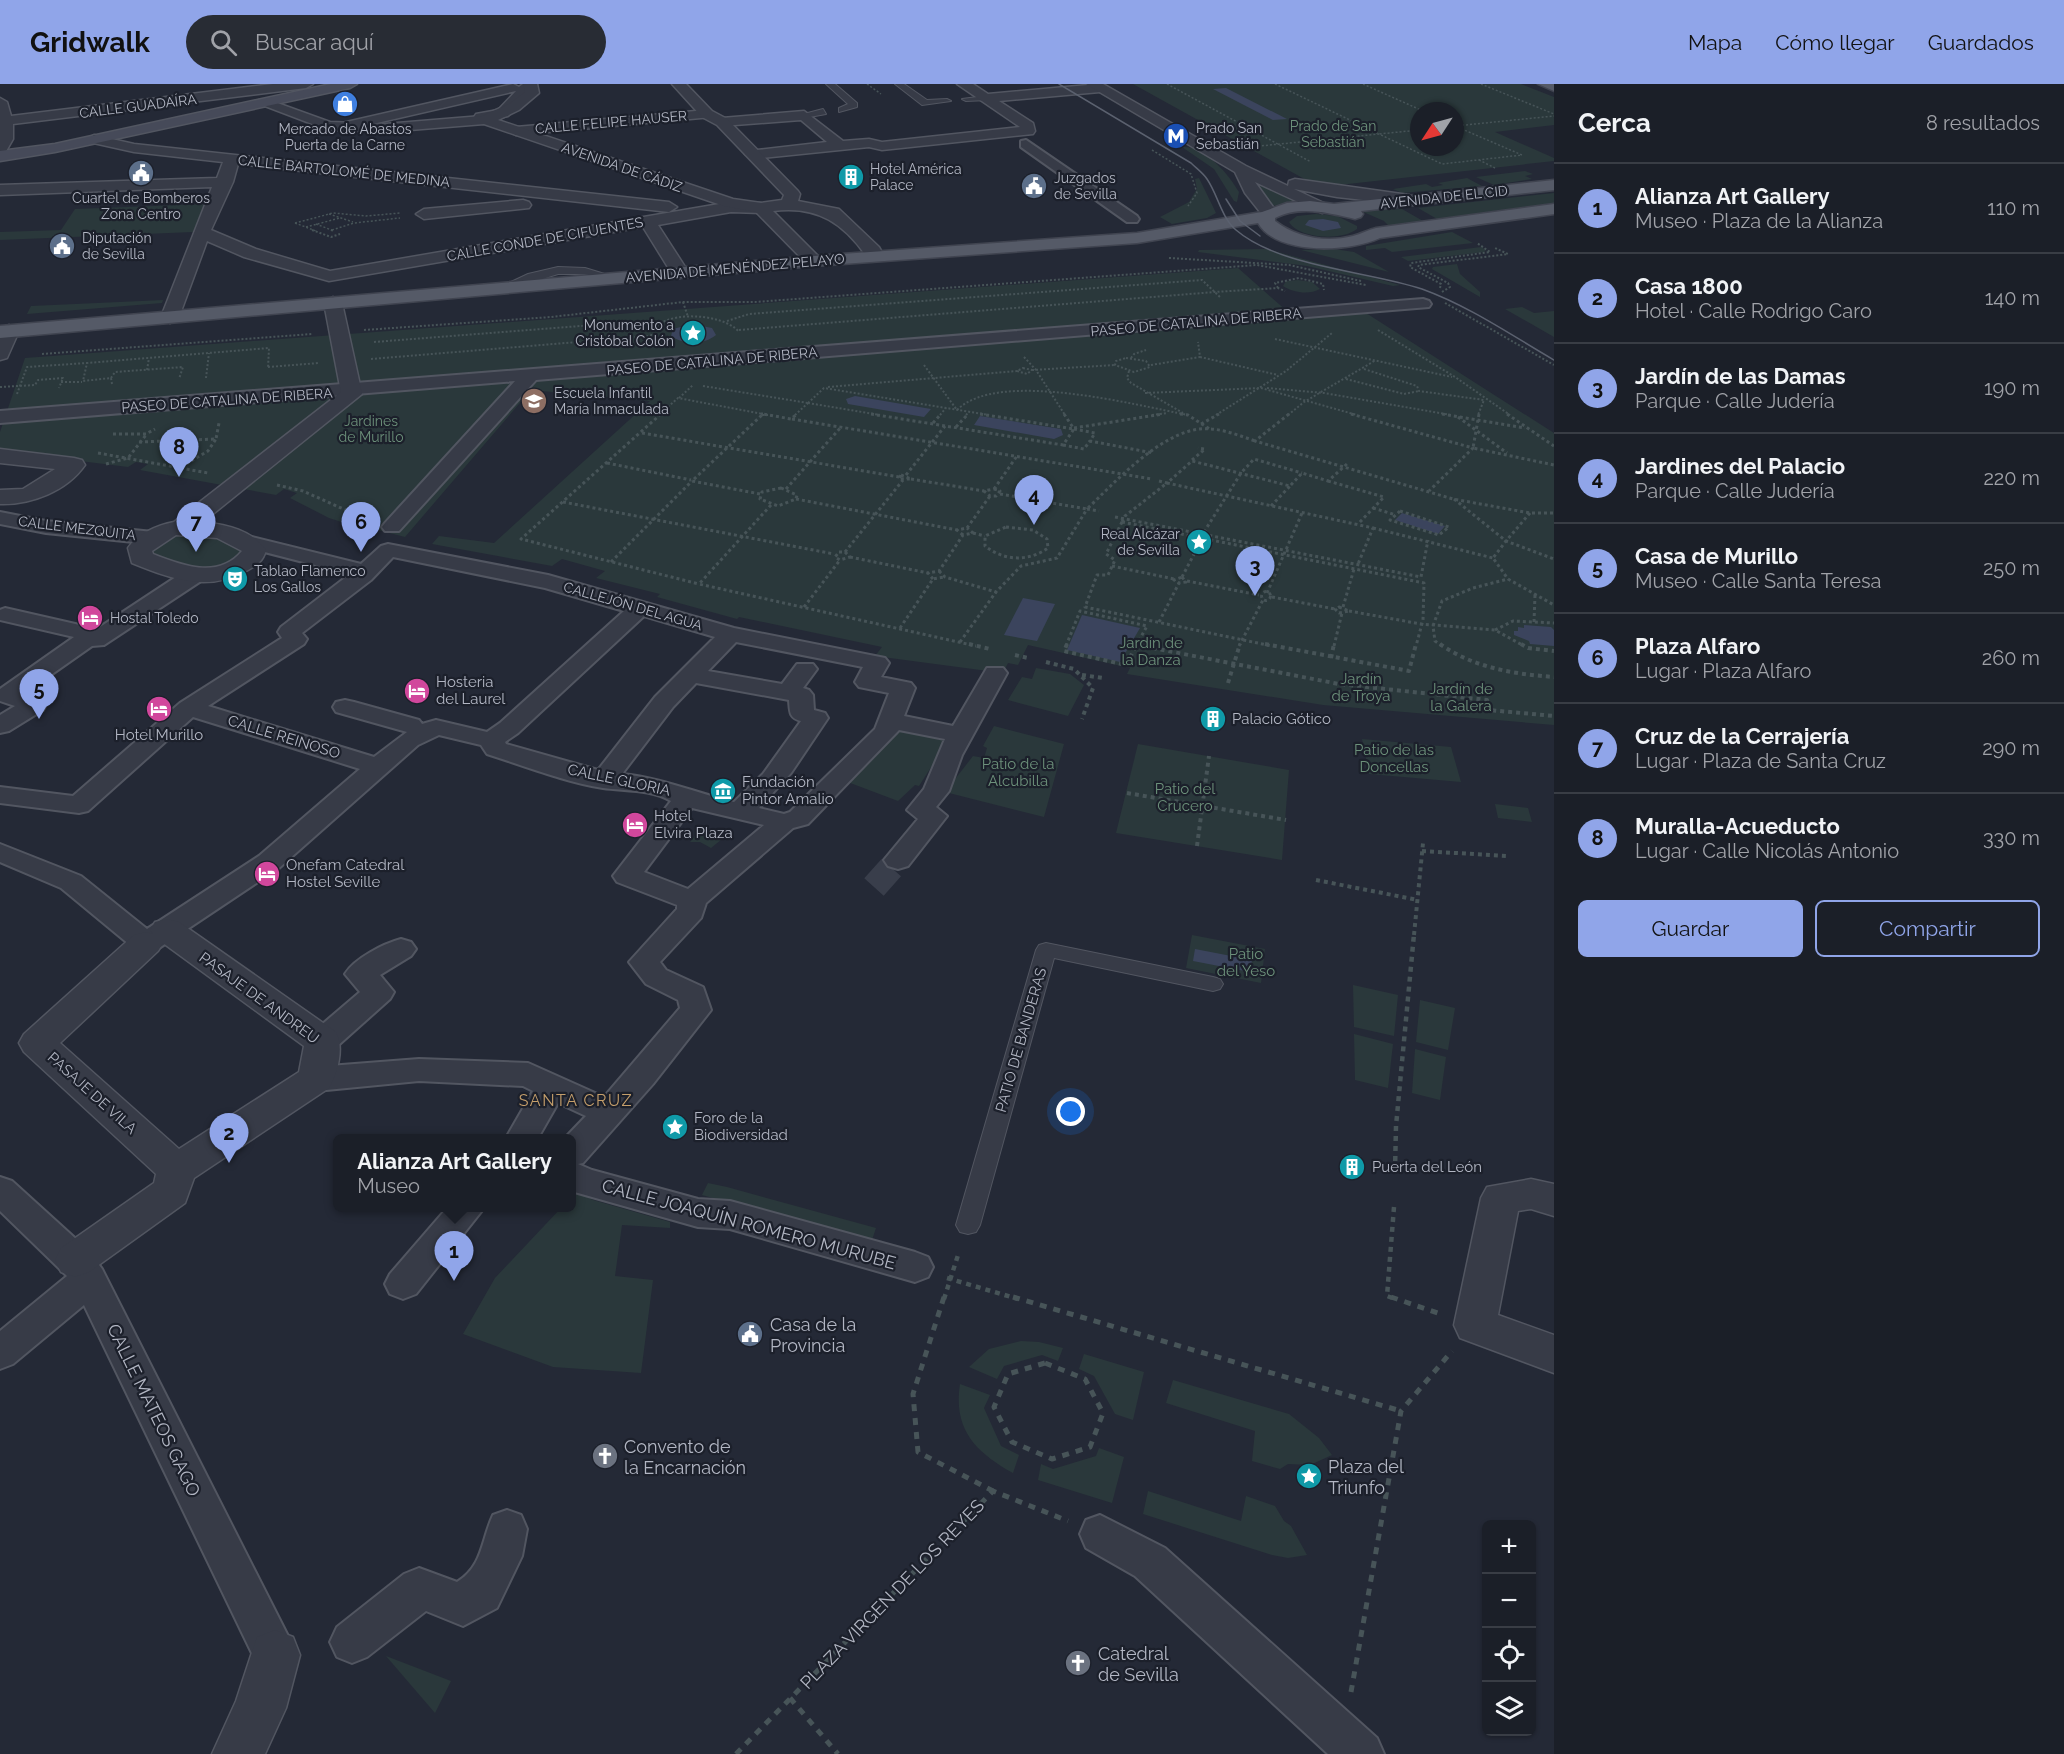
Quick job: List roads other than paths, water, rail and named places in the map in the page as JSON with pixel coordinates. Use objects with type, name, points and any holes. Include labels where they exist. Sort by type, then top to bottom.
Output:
[{"type":"main road","points":[[4,149],[94,139],[350,84]]},
{"type":"main road","points":[[1545,84],[1554,87]]},
{"type":"main road","name":"AVENIDA DE EL CID","points":[[1328,208],[1478,195],[1554,185]]},
{"type":"main road","points":[[1137,238],[1268,215],[1300,207],[1328,208],[1368,219],[1376,226],[1376,233]]},
{"type":"main road","name":"AVENIDA DE EL CID","points":[[1308,241],[1351,242],[1376,233],[1554,209]]},
{"type":"main road","points":[[1268,215],[1266,223],[1273,230],[1308,241]]},
{"type":"main road","points":[[1137,238],[1221,240]]},
{"type":"main road","name":"AVENIDA DE MENÉNDEZ PELAYO","points":[[170,317],[874,256],[1137,238]]},
{"type":"main road","points":[[1262,242],[1308,241]]},
{"type":"main road","points":[[4,331],[170,317]]},
{"type":"street","name":"CALLE GUADAÍRA","points":[[5,121],[306,84]]},
{"type":"street","points":[[264,103],[328,126],[342,127],[449,124],[485,120],[514,107],[532,93],[530,84],[342,127]]},
{"type":"street","points":[[680,84],[707,114],[722,122],[792,195],[789,204]]},
{"type":"street","points":[[964,84],[1028,126],[1027,138]]},
{"type":"street","points":[[985,98],[1097,86],[1241,169],[1328,208]]},
{"type":"street","points":[[4,101],[4,149]]},
{"type":"street","points":[[449,124],[503,112]]},
{"type":"street","name":"CALLE FELIPE HAUSER","points":[[516,131],[707,114]]},
{"type":"street","points":[[722,122],[804,115],[840,146]]},
{"type":"street","name":"AVENIDA DE CÁDIZ","points":[[485,120],[730,203],[761,208]]},
{"type":"street","points":[[753,154],[868,143],[882,146],[1027,138],[1132,219]]},
{"type":"street","name":"CALLE BARTOLOMÉ DE MEDINA","points":[[94,139],[134,148],[710,211]]},
{"type":"street","points":[[170,317],[202,232],[225,182],[232,159]]},
{"type":"street","points":[[1241,169],[1309,188],[1409,200]]},
{"type":"street","points":[[1241,169],[1268,215]]},
{"type":"street","points":[[0,190],[225,182]]},
{"type":"street","name":"CALLE BARTOLOMÉ DE MEDINA","points":[[414,215],[594,199]]},
{"type":"street","points":[[761,208],[789,204],[833,212],[873,251],[874,256]]},
{"type":"street","name":"CALLE CONDE DE CIFUENTES","points":[[202,232],[250,253],[329,276],[730,207],[761,208]]},
{"type":"street","points":[[761,208],[814,261]]},
{"type":"street","points":[[648,222],[680,273]]},
{"type":"street","name":"PASEO DE CATALINA DE RIBERA","points":[[0,417],[1344,311],[1430,300]]},
{"type":"street","points":[[248,542],[254,550],[252,556],[225,573],[193,576],[141,558],[140,548],[153,538],[182,527],[352,394],[333,303]]},
{"type":"street","points":[[0,354],[4,331]]},
{"type":"street","points":[[0,795],[79,805],[189,708],[297,639],[289,632],[364,573],[388,536],[530,376]]},
{"type":"street","points":[[0,456],[75,465],[42,491],[7,498]]},
{"type":"street","name":"CALLE MEZQUITA","points":[[0,518],[16,505],[7,498]]},
{"type":"street","name":"CALLE MEZQUITA","points":[[0,518],[46,527],[153,538]]},
{"type":"street","points":[[182,527],[201,528],[364,573]]},
{"type":"street","name":"CALLEJÓN DEL AGUA","points":[[388,536],[813,658],[877,663],[867,682],[903,688],[892,721]]},
{"type":"street","points":[[5,615],[84,633],[88,638],[96,640],[193,576]]},
{"type":"street","points":[[491,740],[509,728],[639,609]]},
{"type":"street","points":[[604,780],[664,702],[731,634]]},
{"type":"street","points":[[0,726],[34,705],[7,695],[88,638]]},
{"type":"street","points":[[788,693],[813,658]]},
{"type":"street","points":[[898,860],[934,816],[920,810],[936,791],[949,755],[998,659]]},
{"type":"street","points":[[690,675],[801,695],[802,714],[816,718],[794,750],[749,804],[740,811]]},
{"type":"street","points":[[345,707],[410,732]]},
{"type":"street","name":"CALLE REINOSO","points":[[189,708],[378,767]]},
{"type":"street","points":[[576,1168],[609,1113],[696,1010],[692,994],[656,977],[644,962],[691,911],[692,900],[784,822],[799,818],[854,767],[886,732],[892,721],[960,735]]},
{"type":"street","name":"CALLE GLORIA","points":[[156,937],[269,862],[378,767],[410,732],[436,727],[491,740],[496,748],[515,755],[604,780],[627,781],[676,792],[686,799],[784,822]]},
{"type":"street","points":[[686,799],[627,876],[692,900]]},
{"type":"street","points":[[0,852],[71,882],[156,937]]},
{"type":"street","name":"PASAJE DE ANDREU","points":[[156,937],[323,1041],[316,1079]]},
{"type":"street","name":"PASAJE DE VILA","points":[[156,937],[37,1043],[177,1170]]},
{"type":"street","points":[[323,1041],[379,992],[360,974],[401,949]]},
{"type":"street","points":[[0,1353],[82,1269],[171,1192],[177,1170],[316,1079],[419,1070],[540,1081],[609,1113]]},
{"type":"street","points":[[523,1134],[540,1081]]},
{"type":"street","name":"CALLE JOAQUÍN ROMERO MURUBE","points":[[576,1170],[699,1213],[730,1215],[915,1267]]},
{"type":"street","name":"CALLE MATEOS GAGO","points":[[0,1190],[82,1269],[275,1655]]},
{"type":"street","points":[[1538,1348],[1475,1325],[1501,1198],[1531,1194],[1554,1200]]},
{"type":"street","points":[[403,1284],[464,1212]]},
{"type":"street","points":[[352,1642],[406,1601],[419,1588],[463,1605],[474,1595],[482,1594],[501,1556],[507,1529]]},
{"type":"street","points":[[1100,1534],[1150,1562],[1352,1745]]},
{"type":"street","points":[[238,1754],[260,1708],[275,1655]]},
{"type":"lane","points":[[830,84],[854,105],[842,110]]},
{"type":"lane","points":[[900,84],[925,103],[947,101]]},
{"type":"lane","points":[[966,99],[985,98]]},
{"type":"lane","points":[[804,115],[823,112]]},
{"type":"lane","name":"PATIO DE BANDERAS","points":[[968,1225],[1046,950],[1214,984]]},
{"type":"water","points":[[1226,88],[1287,119],[1273,120],[1213,89]]},
{"type":"water","points":[[1323,219],[1338,222],[1341,228],[1323,231],[1305,225],[1309,220]]},
{"type":"water","points":[[692,324],[712,328],[716,335],[706,341],[694,343],[671,336],[673,329]]},
{"type":"water","points":[[855,396],[931,409],[924,417],[848,404],[846,399]]},
{"type":"water","points":[[980,416],[1061,429],[1063,435],[1054,439],[974,425]]},
{"type":"water","points":[[1402,513],[1445,526],[1438,534],[1395,520]]},
{"type":"water","points":[[1023,598],[1055,604],[1037,641],[1004,635]]},
{"type":"water","points":[[1082,615],[1140,628],[1120,662],[1067,650]]},
{"type":"water","points":[[1524,625],[1551,627],[1554,630],[1554,646],[1530,644],[1529,641],[1514,635],[1518,627],[1524,628]]},
{"type":"water","points":[[1195,949],[1252,960],[1250,972],[1193,961]]},
{"type":"tunnel","points":[[874,887],[898,860]]},
{"type":"tram line","points":[[1059,84],[1191,163],[1207,179],[1231,225],[1254,242],[1276,252],[1325,267],[1422,289],[1473,312],[1554,360]]},
{"type":"tram line","points":[[1226,199],[1240,221],[1260,236]]},
{"type":"place","name":"Mercado de Abastos Puerta de la Carne","points":[[345,104]]},
{"type":"place","name":"Prado San Sebastián","points":[[1176,136]]},
{"type":"place","name":"Cuartel de Bomberos Zona Centro","points":[[141,173]]},
{"type":"place","name":"Hotel América Palace","points":[[851,177]]},
{"type":"place","name":"Juzgados de Sevilla","points":[[1034,186]]},
{"type":"place","name":"Diputación de Sevilla","points":[[62,246]]},
{"type":"place","name":"Monumento a Cristóbal Colón","points":[[693,333]]},
{"type":"place","name":"Escuela Infantil María Inmaculada","points":[[534,401]]},
{"type":"place","name":"Muralla-Acueducto","points":[[179,477]]},
{"type":"place","name":"Jardines del Palacio","points":[[1034,525]]},
{"type":"place","name":"Real Alcázar de Sevilla","points":[[1199,542]]},
{"type":"place","name":"Cruz de la Cerrajería","points":[[196,552]]},
{"type":"place","name":"Plaza Alfaro","points":[[361,552]]},
{"type":"place","name":"Tablao Flamenco Los Gallos","points":[[235,579]]},
{"type":"place","name":"Jardín de las Damas","points":[[1255,596]]},
{"type":"place","name":"Hostal Toledo","points":[[90,618]]},
{"type":"place","name":"Hosteria del Laurel","points":[[417,691]]},
{"type":"place","name":"Hotel Murillo","points":[[159,709]]},
{"type":"place","name":"Casa de Murillo","points":[[39,719]]},
{"type":"place","name":"Palacio Gótico","points":[[1213,719]]},
{"type":"place","name":"Fundación Pintor Amalio","points":[[723,791]]},
{"type":"place","name":"Hotel Elvira Plaza","points":[[635,825]]},
{"type":"place","name":"Onefam Catedral Hostel Seville","points":[[267,874]]},
{"type":"place","name":"Foro de la Biodiversidad","points":[[675,1127]]},
{"type":"place","name":"Casa 1800","points":[[229,1163]]},
{"type":"place","name":"Puerta del León","points":[[1352,1167]]},
{"type":"place","name":"Alianza Art Gallery","points":[[454,1281]]},
{"type":"place","name":"Casa de la Provincia","points":[[750,1334]]},
{"type":"place","name":"Convento de la Encarnación","points":[[605,1456]]},
{"type":"place","name":"Plaza del Triunfo","points":[[1309,1476]]},
{"type":"place","name":"Catedral de Sevilla","points":[[1078,1663]]},
{"type":"district","name":"SANTA CRUZ","points":[[576,1100]]},
{"type":"park label","name":"Prado de San Sebastián","points":[[1333,134]]},
{"type":"park label","name":"Jardines de Murillo","points":[[371,430]]},
{"type":"park label","name":"Jardín de la Danza","points":[[1151,652]]},
{"type":"park label","name":"Jardín de Troya","points":[[1361,688]]},
{"type":"park label","name":"Jardín de la Galera","points":[[1461,698]]},
{"type":"park label","name":"Patio de las Doncellas","points":[[1394,758]]},
{"type":"park label","name":"Patio de la Alcubilla","points":[[1018,772]]},
{"type":"park label","name":"Patio del Crucero","points":[[1185,798]]},
{"type":"park label","name":"Patio del Yeso","points":[[1246,962]]}]
